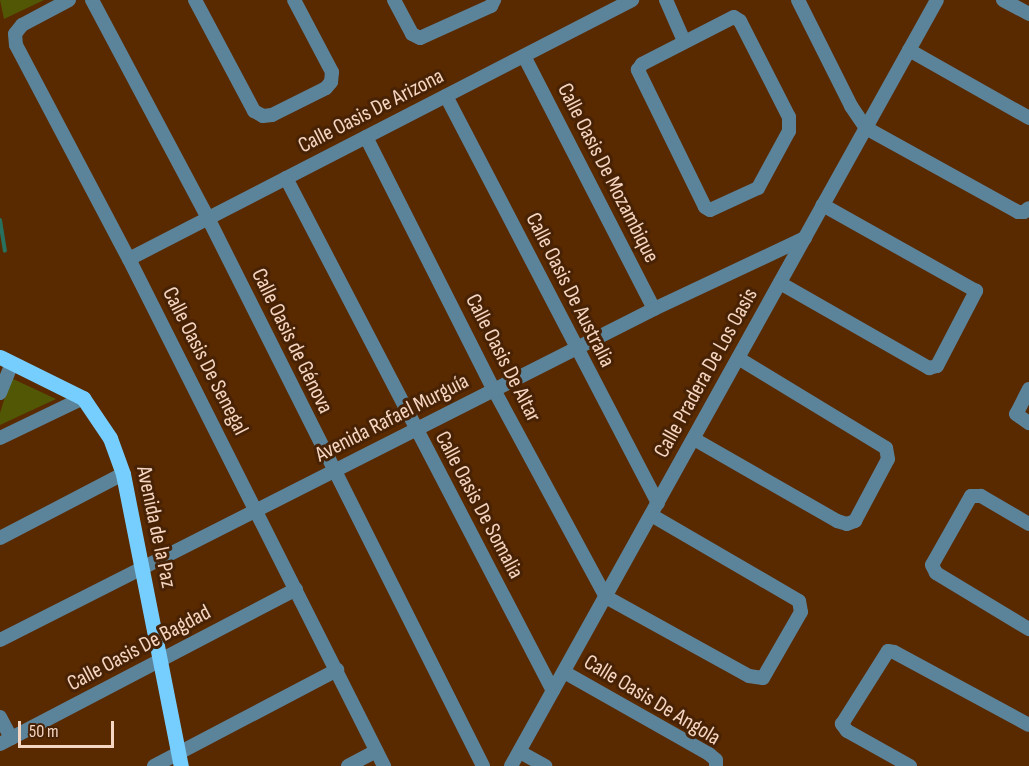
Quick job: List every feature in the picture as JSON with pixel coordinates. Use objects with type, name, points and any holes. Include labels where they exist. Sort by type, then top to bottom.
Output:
[{"type":"main road","name":"Avenida de la Paz","points":[[6,360],[83,398],[110,438],[123,474],[180,760]]},
{"type":"street","name":"Calle Oasis De Senegal","points":[[69,0],[22,25],[15,34],[16,45],[129,259],[384,766]]},
{"type":"street","name":"Calle Oasis de Génova","points":[[92,0],[208,218],[483,766]]},
{"type":"street","points":[[195,0],[254,111],[262,116],[272,115],[326,88],[331,82],[332,72],[294,0]]},
{"type":"street","points":[[394,0],[412,34],[420,38],[491,6],[494,0]]},
{"type":"street","name":"Calle Oasis De Arizona","points":[[129,259],[632,0]]},
{"type":"street","points":[[666,0],[684,41]]},
{"type":"street","points":[[798,0],[851,106],[866,128],[1018,212],[1024,212],[1029,208]]},
{"type":"street","name":"Calle Pradera De Los Oasis","points":[[511,766],[937,0]]},
{"type":"street","points":[[1004,0],[1029,14]]},
{"type":"street","points":[[728,18],[737,18],[789,117],[787,138],[758,188],[714,209],[705,207],[638,70],[642,64],[684,41],[728,18]]},
{"type":"street","points":[[909,50],[1029,118]]},
{"type":"street","name":"Calle Oasis De Mozambique","points":[[524,56],[654,309]]},
{"type":"street","name":"Calle Oasis De Australia","points":[[446,96],[576,348],[655,509]]},
{"type":"street","name":"Calle Oasis De Altar","points":[[366,137],[494,390],[606,597]]},
{"type":"street","name":"Calle Oasis De Somalia","points":[[286,178],[415,430],[553,691]]},
{"type":"street","points":[[780,283],[929,368],[937,366],[976,291],[824,205]]},
{"type":"street","name":"Avenida Rafael Murguía","points":[[0,640],[654,309],[805,238]]},
{"type":"street","points":[[694,439],[837,521],[847,524],[855,520],[888,459],[886,448],[738,358]]},
{"type":"street","points":[[0,393],[6,360]]},
{"type":"street","points":[[1029,388],[1016,414],[1029,423]]},
{"type":"street","points":[[0,438],[83,398]]},
{"type":"street","points":[[0,538],[123,474]]},
{"type":"street","points":[[1029,524],[981,496],[970,496],[932,569],[1029,629]]},
{"type":"street","points":[[606,597],[753,678],[758,680],[767,675],[801,612],[799,601],[655,509]]},
{"type":"street","name":"Calle Oasis De Bagdad","points":[[6,741],[161,662],[296,589]]},
{"type":"street","points":[[910,766],[847,731],[842,724],[877,664],[888,651],[894,652],[1029,725]]},
{"type":"street","points":[[154,766],[180,760],[337,670]]},
{"type":"street","name":"Calle Oasis De Angola","points":[[564,672],[709,754],[716,759],[716,766]]},
{"type":"street","points":[[0,717],[6,741]]},
{"type":"street","points":[[348,766],[376,751]]},
{"type":"street","points":[[520,752],[545,766]]},
{"type":"shaded area","points":[[0,0],[44,0],[4,19]]},
{"type":"shaded area","points":[[11,378],[56,399],[0,425],[0,413]]},
{"type":"waterway","points":[[0,220],[5,251]]}]
